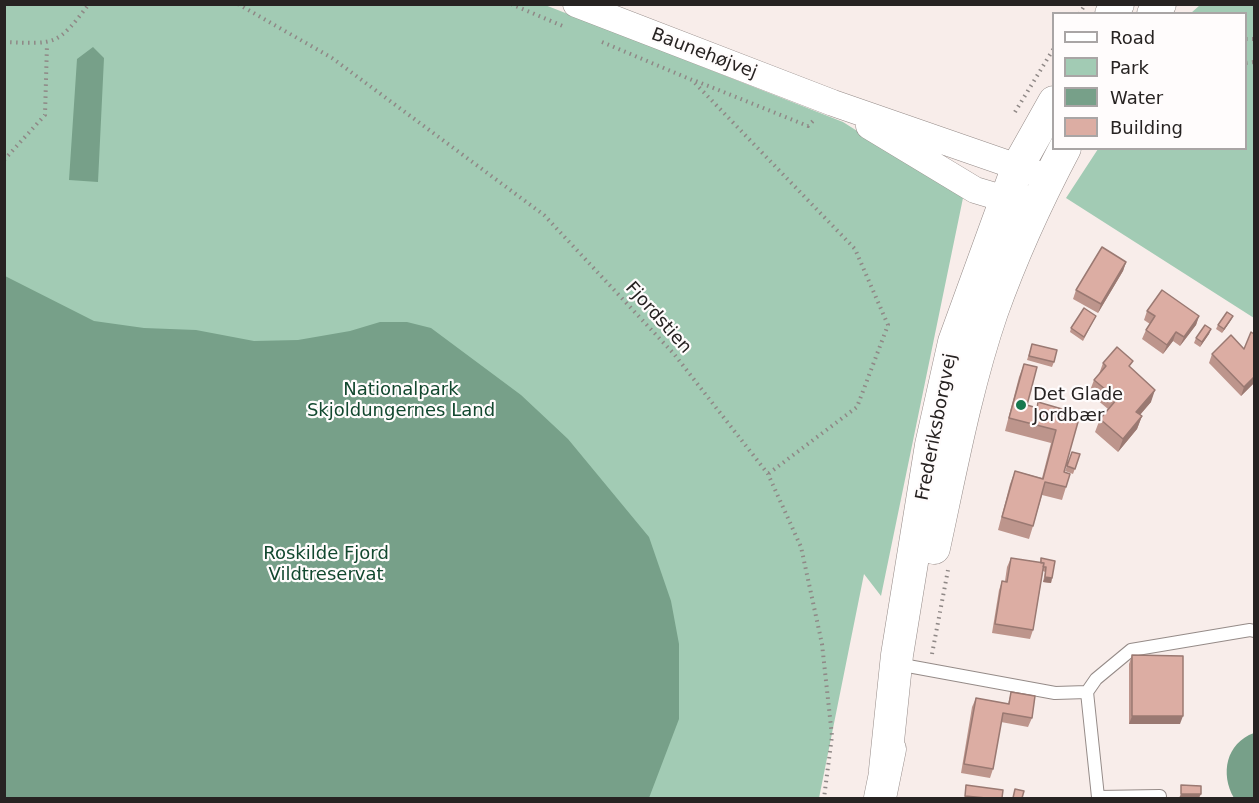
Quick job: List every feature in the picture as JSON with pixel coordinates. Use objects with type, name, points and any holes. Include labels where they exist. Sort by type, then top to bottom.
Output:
[{"type":"street","name":"Baunehøjvej","points":[[576,4],[608,10],[833,103],[1018,166],[1049,179]]},
{"type":"street","name":"Baunehøjvej","points":[[833,103],[975,190],[1020,203]]},
{"type":"street","name":"Frederiksborgvej","points":[[883,784],[974,380],[1020,203],[1018,166],[1052,104]]},
{"type":"street","name":"Frederiksborgvej","points":[[883,784],[897,655],[931,445],[954,342],[1020,203],[1049,179],[1064,150]]},
{"type":"lane","points":[[1160,796],[1098,797],[1087,692],[1096,679],[1131,650],[1254,631]]},
{"type":"lane","points":[[908,666],[1055,693],[1087,692]]},
{"type":"path","points":[[4,42],[47,44],[68,31],[89,4]]},
{"type":"path","name":"Fjordstien","points":[[238,4],[332,58],[544,216],[674,354],[768,474],[801,547],[822,644],[832,736],[824,798]]},
{"type":"path","points":[[511,4],[575,31]]},
{"type":"path","points":[[596,40],[808,126],[833,103]]},
{"type":"path","points":[[4,160],[45,115],[47,44]]},
{"type":"path","points":[[692,80],[855,249],[888,325],[857,408],[768,474]]},
{"type":"green space","name":"Nationalpark Skjoldungernes Land","points":[[5,5],[545,5],[843,122],[963,198],[881,596],[864,574],[819,798],[5,798]]},
{"type":"green space","points":[[1200,5],[1254,5],[1254,318],[1066,198],[1097,150],[1247,150],[1247,12],[1192,12]]},
{"type":"water","points":[[93,47],[104,58],[98,182],[69,180],[77,59]]},
{"type":"water","name":"Roskilde Fjord Vildtreservat","points":[[5,276],[94,321],[144,328],[196,330],[254,341],[298,340],[350,331],[380,322],[407,322],[431,328],[521,395],[568,439],[649,537],[671,601],[679,644],[679,719],[649,798],[5,798]]},
{"type":"water","points":[[1254,733],[1254,798],[1234,798],[1227,779],[1228,760],[1237,744]]},
{"type":"building","points":[[1102,247],[1126,262],[1101,304],[1076,290]]},
{"type":"building","points":[[1162,290],[1199,316],[1184,337],[1176,332],[1167,345],[1146,330],[1155,316],[1147,311]]},
{"type":"building","points":[[1084,308],[1096,316],[1084,337],[1071,328]]},
{"type":"building","points":[[1227,312],[1233,316],[1224,329],[1218,325]]},
{"type":"building","points":[[1205,325],[1211,329],[1202,342],[1196,338]]},
{"type":"building","points":[[1251,332],[1254,334],[1254,377],[1244,387],[1212,354],[1231,335],[1244,349]]},
{"type":"building","points":[[1032,344],[1057,350],[1054,362],[1029,356]]},
{"type":"building","points":[[1117,347],[1133,361],[1129,366],[1155,390],[1136,412],[1142,416],[1123,439],[1100,419],[1117,399],[1094,380],[1106,366],[1103,363]]},
{"type":"building","points":[[1024,364],[1037,367],[1027,405],[1037,408],[1038,402],[1062,409],[1060,416],[1078,422],[1064,472],[1070,474],[1066,487],[1045,482],[1033,526],[1002,517],[1015,471],[1043,479],[1056,430],[1009,418]]},
{"type":"building","points":[[1072,452],[1080,454],[1075,469],[1067,466]]},
{"type":"building","points":[[1011,558],[1044,563],[1033,630],[995,624],[1002,581],[1007,582]]},
{"type":"building","points":[[1041,558],[1055,561],[1052,578],[1045,577],[1046,567],[1043,567],[1044,563],[1041,563]]},
{"type":"building","points":[[1132,655],[1183,656],[1183,716],[1132,716]]},
{"type":"building","points":[[1011,692],[1035,696],[1032,718],[1003,713],[993,769],[964,764],[976,698],[1009,704]]},
{"type":"building","points":[[966,785],[1003,790],[1002,798],[965,796]]},
{"type":"building","points":[[1181,785],[1201,786],[1201,794],[1181,794]]},
{"type":"building","points":[[1015,789],[1024,791],[1022,798],[1013,798]]},
{"type":"place","name":"Det Glade Jordbær","points":[[1021,405]]}]
